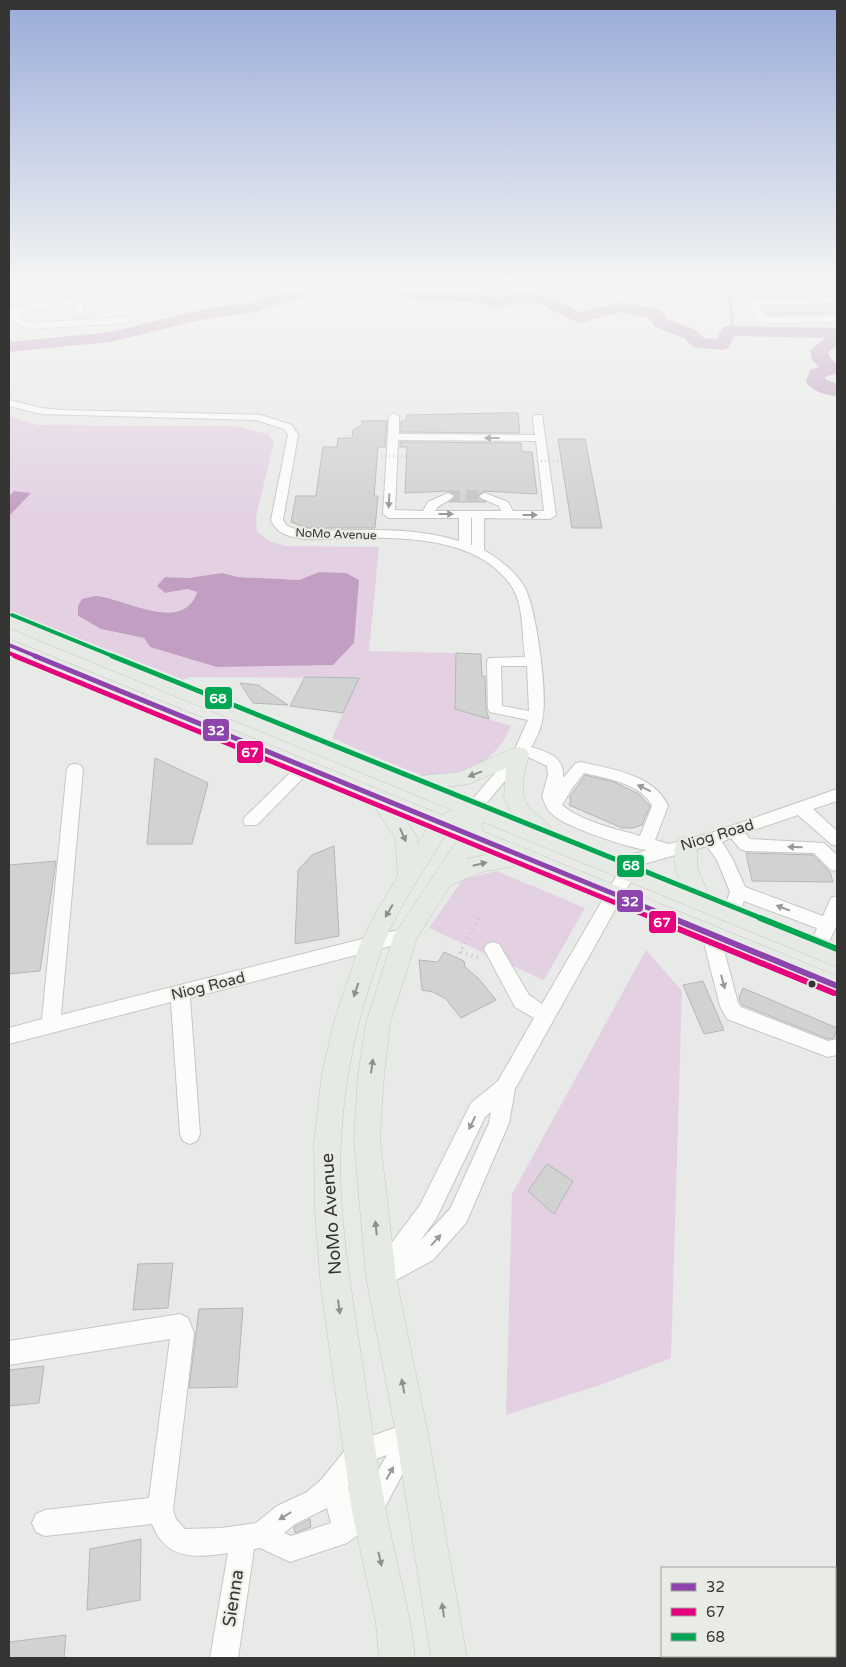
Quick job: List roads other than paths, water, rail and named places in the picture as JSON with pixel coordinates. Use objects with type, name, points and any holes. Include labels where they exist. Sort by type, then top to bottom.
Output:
[{"type":"main road","points":[[9,622],[827,953]]},
{"type":"main road","points":[[9,645],[837,986]]},
{"type":"main road","points":[[409,783],[448,782],[462,779],[520,752]]},
{"type":"main road","points":[[520,752],[512,784],[520,811],[530,823],[559,843]]},
{"type":"main road","points":[[380,799],[406,837],[409,877]]},
{"type":"main road","points":[[449,1658],[412,1434],[381,1277],[367,1140],[371,1075],[378,1023],[406,935],[471,836],[472,810]]},
{"type":"main road","name":"NoMo Avenue","points":[[397,1658],[394,1623],[357,1520],[360,1452],[336,1288],[329,1210],[327,1143],[335,1073],[347,1018],[372,944],[386,915],[441,824],[472,810]]},
{"type":"main road","points":[[677,847],[690,881],[702,902]]},
{"type":"main road","points":[[442,880],[477,864],[522,857]]},
{"type":"street","name":"NoMo Avenue","points":[[9,403],[51,413],[236,415],[276,421],[288,427],[293,435],[276,520],[279,526],[286,531],[300,535],[419,538],[472,549],[501,566],[516,584],[522,595],[533,662],[536,717],[520,752],[472,810]]},
{"type":"street","points":[[538,417],[540,438],[537,465],[550,515],[388,514],[393,437],[540,438]]},
{"type":"street","points":[[471,515],[472,549]]},
{"type":"street","points":[[533,662],[494,661],[495,709],[536,717]]},
{"type":"street","points":[[520,752],[552,760],[556,765],[557,773],[550,797],[553,806],[566,817],[645,844],[677,847]]},
{"type":"street","points":[[251,821],[305,767]]},
{"type":"street","points":[[553,806],[581,767],[644,787],[655,795],[660,806],[645,844]]},
{"type":"street","points":[[51,1026],[75,769]]},
{"type":"street","name":"Niog Road","points":[[505,1087],[634,860],[711,839],[837,795]]},
{"type":"street","points":[[801,808],[837,840]]},
{"type":"street","points":[[734,831],[746,845],[818,847],[837,865]]},
{"type":"street","points":[[711,839],[724,858],[739,892],[731,914]]},
{"type":"street","points":[[739,892],[828,925]]},
{"type":"street","points":[[827,953],[828,925],[837,903]]},
{"type":"street","name":"Niog Road","points":[[9,1036],[406,935]]},
{"type":"street","points":[[710,935],[729,1006],[734,1013],[828,1049],[837,1047]]},
{"type":"street","points":[[493,949],[522,1001],[546,1016]]},
{"type":"street","points":[[180,992],[190,1134]]},
{"type":"street","points":[[381,1277],[425,1252],[458,1216],[499,1123],[505,1087]]},
{"type":"street","points":[[381,1277],[428,1212],[478,1110],[505,1087]]},
{"type":"street","points":[[9,1353],[180,1326],[182,1333],[160,1510],[166,1528],[180,1542],[252,1536],[290,1549],[338,1534],[357,1520],[412,1434]]},
{"type":"street","points":[[252,1536],[286,1515],[316,1501],[360,1452],[412,1434]]},
{"type":"street","points":[[334,1483],[357,1520]]},
{"type":"street","points":[[45,1523],[160,1510]]},
{"type":"street","name":"Sienna","points":[[224,1658],[252,1536]]},
{"type":"lane","points":[[393,437],[394,416]]},
{"type":"lane","points":[[427,514],[432,504],[448,496]]},
{"type":"lane","points":[[485,496],[504,504],[509,515]]},
{"type":"waterway","points":[[822,361],[832,369],[816,374],[815,382],[832,390],[837,390]]},
{"type":"tunnel","points":[[448,496],[485,496]]}]
